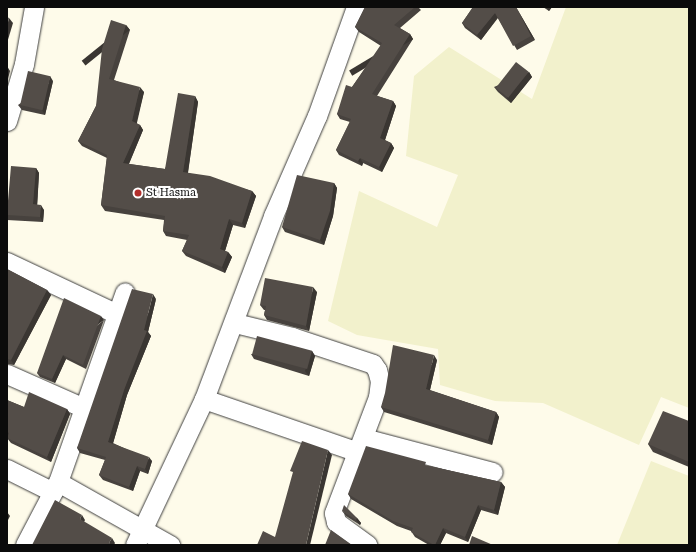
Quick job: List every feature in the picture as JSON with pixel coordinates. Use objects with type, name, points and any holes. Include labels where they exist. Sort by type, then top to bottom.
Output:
[{"type":"street","points":[[7,121],[22,70],[34,7]]},
{"type":"street","points":[[135,545],[204,399],[235,323],[273,216],[317,116],[356,7]]},
{"type":"street","points":[[7,262],[117,314]]},
{"type":"street","points":[[26,545],[55,487],[125,292]]},
{"type":"street","points":[[235,323],[292,337],[373,364],[380,381],[378,398],[361,445],[337,503],[334,517],[340,525],[368,545]]},
{"type":"street","points":[[7,374],[84,408]]},
{"type":"street","points":[[204,399],[361,445],[493,472]]},
{"type":"street","points":[[7,469],[55,487],[144,528],[170,545]]},
{"type":"green space","points":[[566,7],[689,7],[689,408],[661,397],[639,445],[543,403],[495,401],[440,385],[438,349],[357,335],[328,321],[359,191],[437,227],[458,175],[406,156],[414,76],[449,47],[532,99]]},
{"type":"green space","points":[[651,461],[689,476],[689,545],[617,545]]},
{"type":"building","points":[[365,7],[415,7],[394,25],[410,34],[372,94],[393,101],[380,138],[391,143],[379,167],[360,158],[358,161],[336,150],[351,119],[337,114],[346,85],[352,87],[382,43],[355,27]]},
{"type":"building","points":[[473,7],[516,7],[531,36],[513,46],[495,13],[477,35],[462,23]]},
{"type":"building","points":[[111,20],[126,25],[109,79],[140,87],[132,121],[140,125],[123,163],[165,169],[178,93],[195,96],[183,172],[210,176],[252,191],[242,223],[229,219],[220,249],[228,252],[222,267],[182,251],[189,235],[163,231],[165,216],[101,205],[107,155],[78,141],[96,106],[102,49]]},
{"type":"building","points":[[516,62],[529,72],[508,98],[496,88]]},
{"type":"building","points":[[28,71],[50,76],[43,110],[20,105]]},
{"type":"building","points":[[11,166],[36,168],[33,204],[41,205],[40,217],[7,215]]},
{"type":"building","points":[[297,175],[334,183],[330,211],[320,240],[282,227]]},
{"type":"building","points":[[7,269],[47,290],[11,360],[7,359]]},
{"type":"building","points":[[265,278],[313,287],[306,326],[264,315],[266,306],[260,305]]},
{"type":"building","points":[[132,289],[153,294],[144,330],[147,331],[124,390],[108,442],[149,457],[145,469],[137,466],[129,487],[99,475],[106,457],[77,448]]},
{"type":"building","points":[[64,298],[101,316],[83,365],[63,355],[52,379],[37,373]]},
{"type":"building","points":[[257,336],[312,351],[307,369],[252,354]]},
{"type":"building","points":[[393,345],[434,355],[426,389],[496,412],[488,440],[381,407],[385,393]]},
{"type":"building","points":[[29,392],[67,409],[47,457],[7,438],[9,433],[7,432],[7,400],[24,407]]},
{"type":"building","points":[[663,411],[689,421],[689,462],[648,444]]},
{"type":"building","points":[[302,441],[328,450],[306,545],[257,545],[263,531],[275,537],[293,472],[290,471]]},
{"type":"building","points":[[366,446],[426,462],[425,465],[501,482],[494,510],[478,505],[465,537],[443,528],[434,545],[411,532],[413,528],[393,521],[348,494]]},
{"type":"building","points":[[55,500],[82,515],[80,519],[112,538],[109,543],[112,545],[32,545]]},
{"type":"building","points":[[344,505],[357,518],[356,520],[342,511]]},
{"type":"building","points":[[331,530],[352,545],[325,545]]},
{"type":"building","points":[[472,536],[493,545],[469,545]]},
{"type":"place","name":"St Hasma","points":[[138,193]]}]
